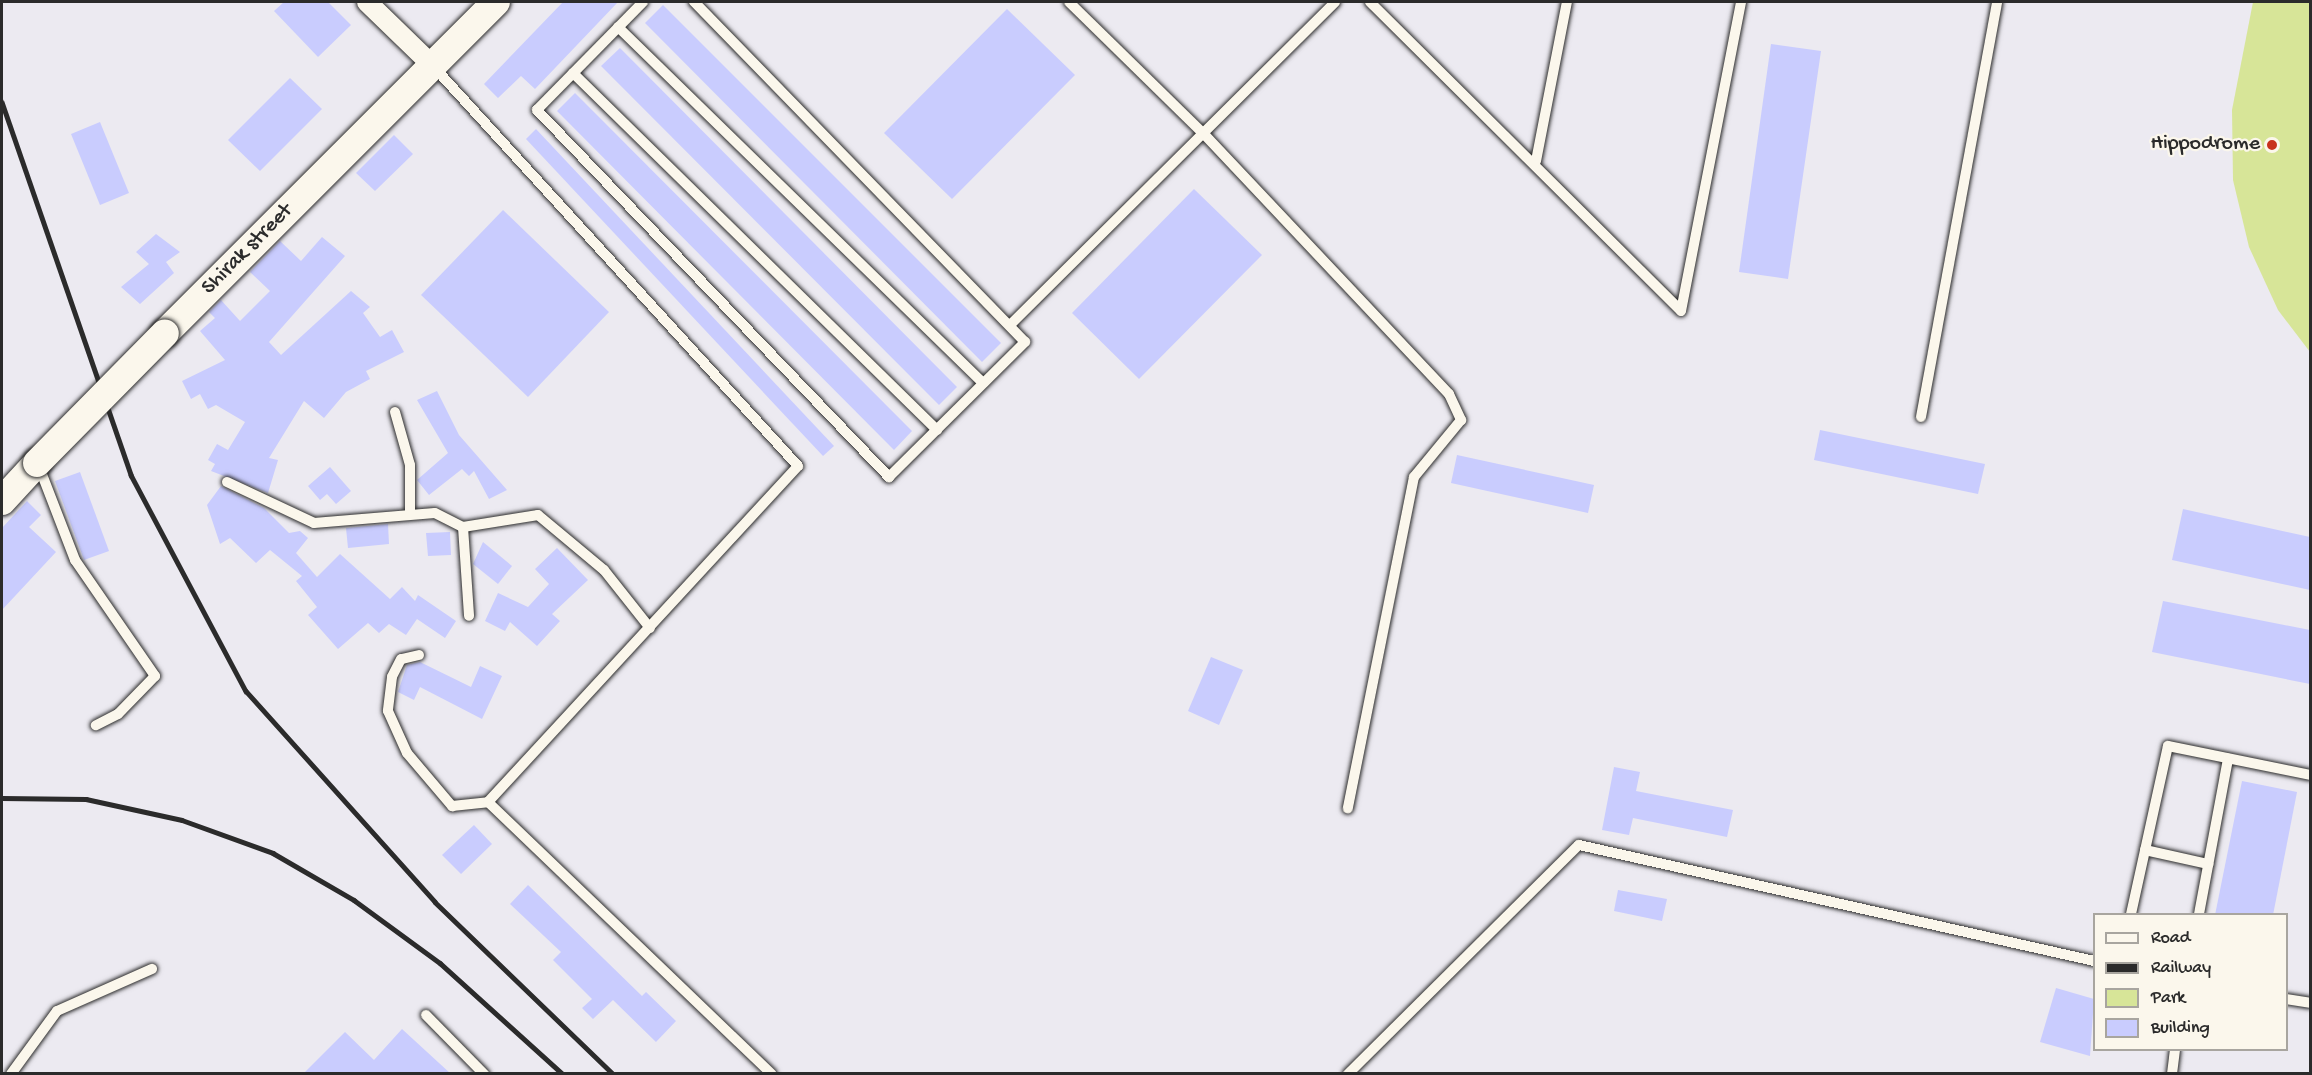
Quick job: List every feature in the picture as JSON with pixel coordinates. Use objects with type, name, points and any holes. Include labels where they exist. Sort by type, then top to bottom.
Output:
[{"type":"main road","name":"Shirak street","points":[[4,490],[429,62],[484,2]]},
{"type":"main road","name":"Shirak street","points":[[429,62],[496,2]]},
{"type":"street","points":[[367,2],[429,62]]},
{"type":"lane","points":[[643,2],[537,110],[889,477],[1025,342],[694,2]]},
{"type":"lane","points":[[1069,2],[1203,133],[1449,394],[1461,420],[1414,477],[1348,808]]},
{"type":"lane","points":[[1010,325],[1335,2]]},
{"type":"lane","points":[[1370,2],[1536,161],[1681,311],[1741,2]]},
{"type":"lane","points":[[1536,161],[1567,2]]},
{"type":"lane","points":[[1921,417],[1997,2]]},
{"type":"lane","points":[[618,27],[983,383]]},
{"type":"lane","points":[[419,655],[401,659],[392,677],[388,711],[407,753],[452,806],[488,802],[798,466],[429,62]]},
{"type":"lane","points":[[573,73],[937,430]]},
{"type":"lane","points":[[395,411],[410,465],[410,513]]},
{"type":"lane","points":[[35,459],[75,560],[155,676],[118,714],[96,725]]},
{"type":"lane","points":[[227,482],[314,523],[340,525],[410,513],[435,513],[463,527],[538,515],[604,570],[650,628]]},
{"type":"lane","points":[[463,527],[469,616]]},
{"type":"lane","points":[[2131,913],[2168,746],[2310,775]]},
{"type":"lane","points":[[2199,913],[2228,759]]},
{"type":"lane","points":[[488,802],[772,1074]]},
{"type":"lane","points":[[1348,1074],[1579,845],[2093,961]]},
{"type":"lane","points":[[2145,850],[2208,864]]},
{"type":"lane","points":[[11,1074],[57,1011],[152,969]]},
{"type":"lane","points":[[2288,999],[2310,1003]]},
{"type":"lane","points":[[426,1015],[484,1074]]},
{"type":"lane","points":[[2172,1074],[2175,1051]]},
{"type":"green space","name":"Hippodrome","points":[[2253,2],[2310,2],[2310,352],[2278,310],[2249,247],[2233,180],[2232,110]]},
{"type":"building","points":[[284,2],[328,2],[351,25],[318,57],[274,11]]},
{"type":"building","points":[[563,2],[618,2],[535,89],[521,76],[498,98],[484,84]]},
{"type":"building","points":[[663,5],[1001,343],[982,362],[645,23]]},
{"type":"building","points":[[1007,9],[1075,75],[952,199],[884,133]]},
{"type":"building","points":[[1771,44],[1821,51],[1788,279],[1739,272]]},
{"type":"building","points":[[620,48],[957,387],[939,405],[601,66]]},
{"type":"building","points":[[290,78],[322,109],[260,171],[228,140]]},
{"type":"building","points":[[575,93],[912,431],[894,450],[557,111]]},
{"type":"building","points":[[100,122],[129,193],[100,205],[71,134]]},
{"type":"building","points":[[536,129],[834,446],[823,456],[526,139]]},
{"type":"building","points":[[394,135],[413,154],[375,191],[356,173]]},
{"type":"building","points":[[1194,189],[1262,255],[1139,379],[1072,313]]},
{"type":"building","points":[[503,210],[609,312],[528,397],[421,295]]},
{"type":"building","points":[[156,234],[180,252],[166,262],[174,273],[140,304],[121,287],[149,264],[136,252]]},
{"type":"building","points":[[322,237],[345,256],[269,342],[281,355],[351,291],[370,307],[363,313],[380,337],[392,330],[404,352],[366,371],[370,379],[346,392],[324,418],[304,401],[269,458],[278,460],[268,493],[211,471],[215,464],[208,460],[217,444],[228,450],[245,422],[216,405],[208,409],[200,394],[191,399],[182,381],[225,360],[200,331],[215,318],[209,312],[221,300],[240,321],[270,291],[250,272],[280,241],[301,261]]},
{"type":"building","points":[[437,391],[459,435],[507,490],[489,499],[474,471],[469,476],[462,469],[429,495],[417,480],[448,453],[417,400]]},
{"type":"building","points":[[1820,430],[1985,464],[1978,494],[1814,460]]},
{"type":"building","points":[[1457,455],[1594,485],[1588,513],[1451,483]]},
{"type":"building","points":[[330,467],[351,491],[336,504],[327,494],[320,500],[308,486]]},
{"type":"building","points":[[80,472],[109,551],[84,560],[55,481]]},
{"type":"building","points":[[221,486],[264,508],[289,533],[300,531],[308,538],[296,553],[317,577],[340,554],[390,599],[402,587],[415,601],[418,595],[456,621],[445,638],[417,619],[406,635],[389,624],[379,633],[368,623],[338,649],[308,615],[317,607],[296,581],[302,576],[270,550],[256,563],[230,538],[220,544],[207,505]]},
{"type":"building","points":[[27,501],[41,515],[29,527],[56,552],[2,610],[2,528]]},
{"type":"building","points":[[2183,509],[2310,537],[2310,590],[2172,560]]},
{"type":"building","points":[[388,524],[389,544],[348,548],[346,528]]},
{"type":"building","points":[[450,532],[451,555],[428,556],[426,533]]},
{"type":"building","points":[[483,542],[512,566],[498,584],[473,564]]},
{"type":"building","points":[[557,548],[588,580],[552,614],[560,621],[537,646],[510,622],[505,631],[485,621],[498,593],[528,607],[549,584],[535,569]]},
{"type":"building","points":[[2163,601],[2310,630],[2310,684],[2152,652]]},
{"type":"building","points":[[1211,657],[1243,670],[1219,725],[1188,711]]},
{"type":"building","points":[[420,662],[471,687],[480,666],[502,676],[482,719],[420,687],[414,700],[398,692],[407,665]]},
{"type":"building","points":[[1614,767],[1640,772],[1636,791],[1733,810],[1727,837],[1633,818],[1629,835],[1602,830]]},
{"type":"building","points":[[2242,781],[2297,792],[2273,913],[2215,913]]},
{"type":"building","points":[[474,825],[492,844],[461,874],[442,855]]},
{"type":"building","points":[[528,885],[642,996],[646,992],[676,1021],[656,1042],[613,1000],[593,1019],[582,1008],[592,999],[553,960],[561,952],[510,904]]},
{"type":"building","points":[[1618,890],[1667,899],[1662,921],[1614,911]]},
{"type":"building","points":[[2056,988],[2093,999],[2090,1056],[2040,1042]]},
{"type":"building","points":[[402,1029],[451,1074],[303,1074],[345,1032],[374,1060]]},
{"type":"railway","points":[[2,102],[131,475],[246,691],[435,902],[613,1074]]},
{"type":"railway","points":[[2,798],[86,799],[182,820],[273,853],[354,900],[440,963],[563,1074]]},
{"type":"place","name":"Hippodrome","points":[[2272,145]]}]
